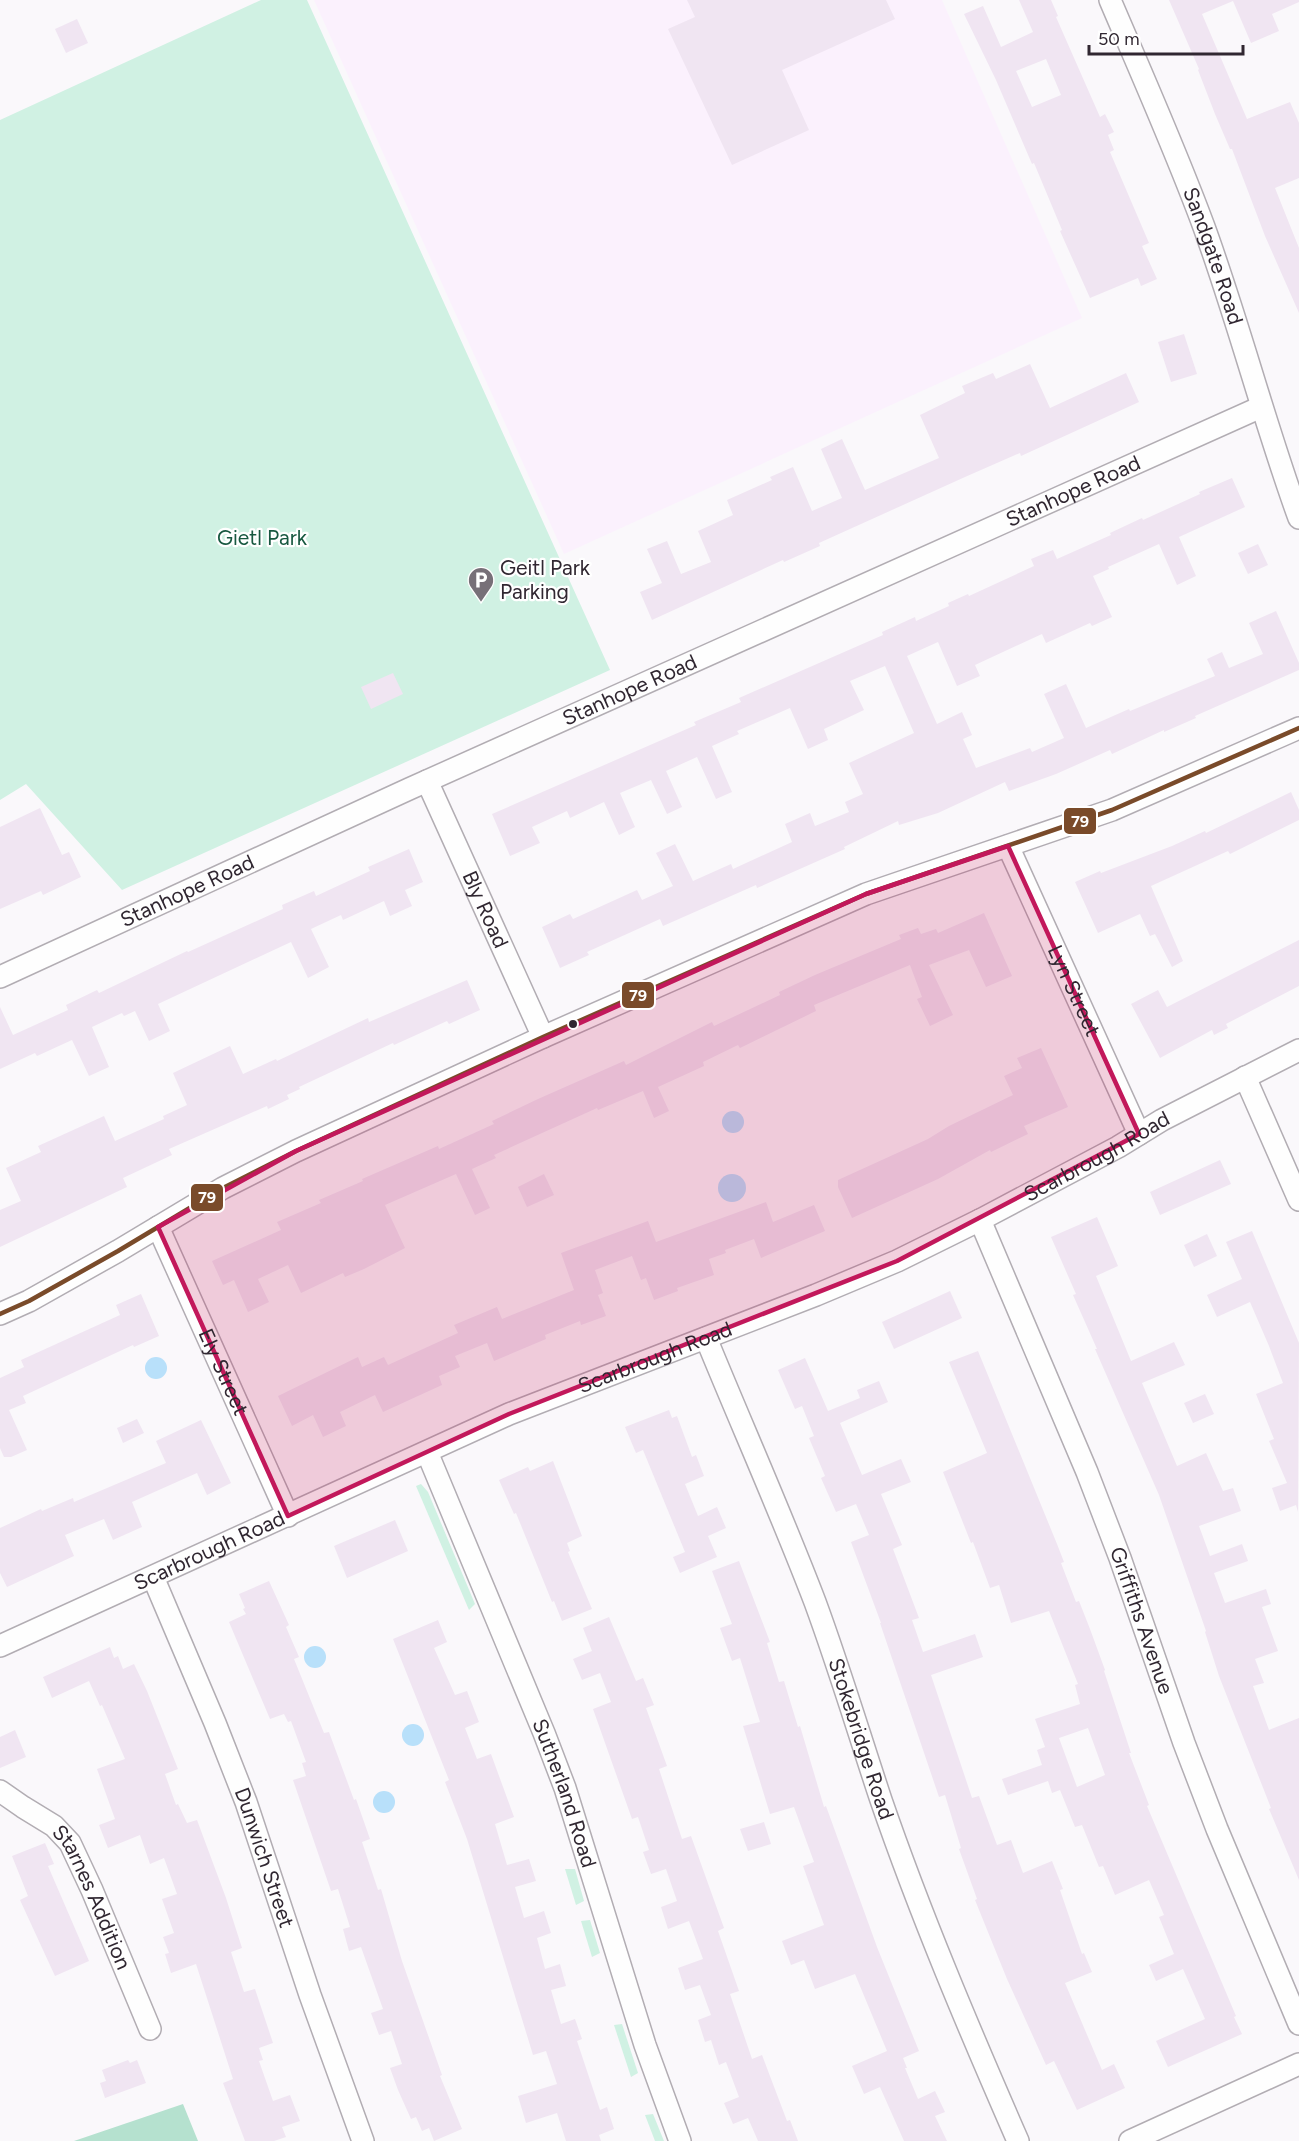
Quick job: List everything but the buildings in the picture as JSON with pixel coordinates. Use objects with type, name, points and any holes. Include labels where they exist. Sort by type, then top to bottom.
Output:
[{"type":"street","name":"Sandgate Road","points":[[1110,0],[1204,226],[1299,518]]},
{"type":"street","name":"Stanhope Road","points":[[0,977],[427,781],[1261,407]]},
{"type":"street","points":[[0,1314],[59,1284],[223,1188],[296,1151],[543,1037],[866,894],[1112,810],[1299,728]]},
{"type":"street","name":"Bly Road","points":[[427,781],[543,1037]]},
{"type":"street","name":"Lyn Street","points":[[1008,846],[1139,1134]]},
{"type":"street","name":"Scarbrough Road","points":[[0,1646],[509,1414],[897,1261],[980,1220],[1162,1120],[1299,1050]]},
{"type":"street","points":[[1245,1077],[1299,1200]]},
{"type":"street","name":"Griffiths Avenue","points":[[980,1220],[1087,1472],[1120,1558],[1184,1743],[1299,2024]]},
{"type":"street","name":"Ely Street","points":[[158,1227],[288,1516]]},
{"type":"street","name":"Stokebridge Road","points":[[706,1338],[794,1547],[842,1676],[881,1800],[925,1919],[1018,2141]]},
{"type":"street","name":"Sutherland Road","points":[[427,1452],[565,1788],[645,2045],[680,2141]]},
{"type":"street","name":"Dunwich Street","points":[[153,1577],[246,1802],[307,1985],[363,2141]]},
{"type":"street","name":"Starnes Addition","points":[[0,1791],[54,1826],[70,1843],[150,2030]]},
{"type":"street","points":[[1130,2141],[1299,2064]]},
{"type":"highlighted area","points":[[1008,846],[1139,1134],[897,1261],[509,1414],[288,1516],[158,1227],[296,1151],[866,894]]},
{"type":"shaded area","points":[[314,0],[942,0],[1082,318],[564,554]]},
{"type":"green space","name":"Gietl Park","points":[[261,0],[307,0],[610,670],[122,890],[26,784],[0,800],[0,120]]},
{"type":"green space","points":[[421,1484],[428,1492],[475,1604],[469,1610],[416,1486]]},
{"type":"green space","points":[[565,1869],[575,1869],[584,1901],[576,1905]]},
{"type":"green space","points":[[590,1920],[600,1953],[592,1957],[581,1921]]},
{"type":"green space","points":[[622,2024],[638,2073],[631,2077],[614,2025]]},
{"type":"green space","points":[[183,2104],[198,2141],[74,2141]]},
{"type":"green space","points":[[653,2114],[664,2141],[655,2141],[645,2115]]},
{"type":"water","points":[[733,1111],[741,1114],[744,1122],[741,1130],[733,1133],[725,1130],[722,1122],[725,1114]]},
{"type":"water","points":[[732,1174],[742,1178],[746,1188],[742,1198],[732,1202],[722,1198],[718,1188],[722,1178]]},
{"type":"water","points":[[156,1357],[164,1360],[167,1368],[164,1376],[156,1379],[148,1376],[145,1368],[148,1360]]},
{"type":"water","points":[[315,1646],[323,1649],[326,1657],[323,1665],[315,1668],[307,1665],[304,1657],[307,1649]]},
{"type":"water","points":[[413,1724],[421,1727],[424,1735],[421,1743],[413,1746],[405,1743],[402,1735],[405,1727]]},
{"type":"water","points":[[384,1791],[392,1794],[395,1802],[392,1810],[384,1813],[376,1810],[373,1802],[376,1794]]},
{"type":"transit line","name":"79","points":[[0,1314],[29,1301],[118,1251],[223,1188],[296,1151],[543,1037],[866,894],[1112,810],[1299,728]]},
{"type":"place","name":"Geitl Park Parking","points":[[481,603]]}]
